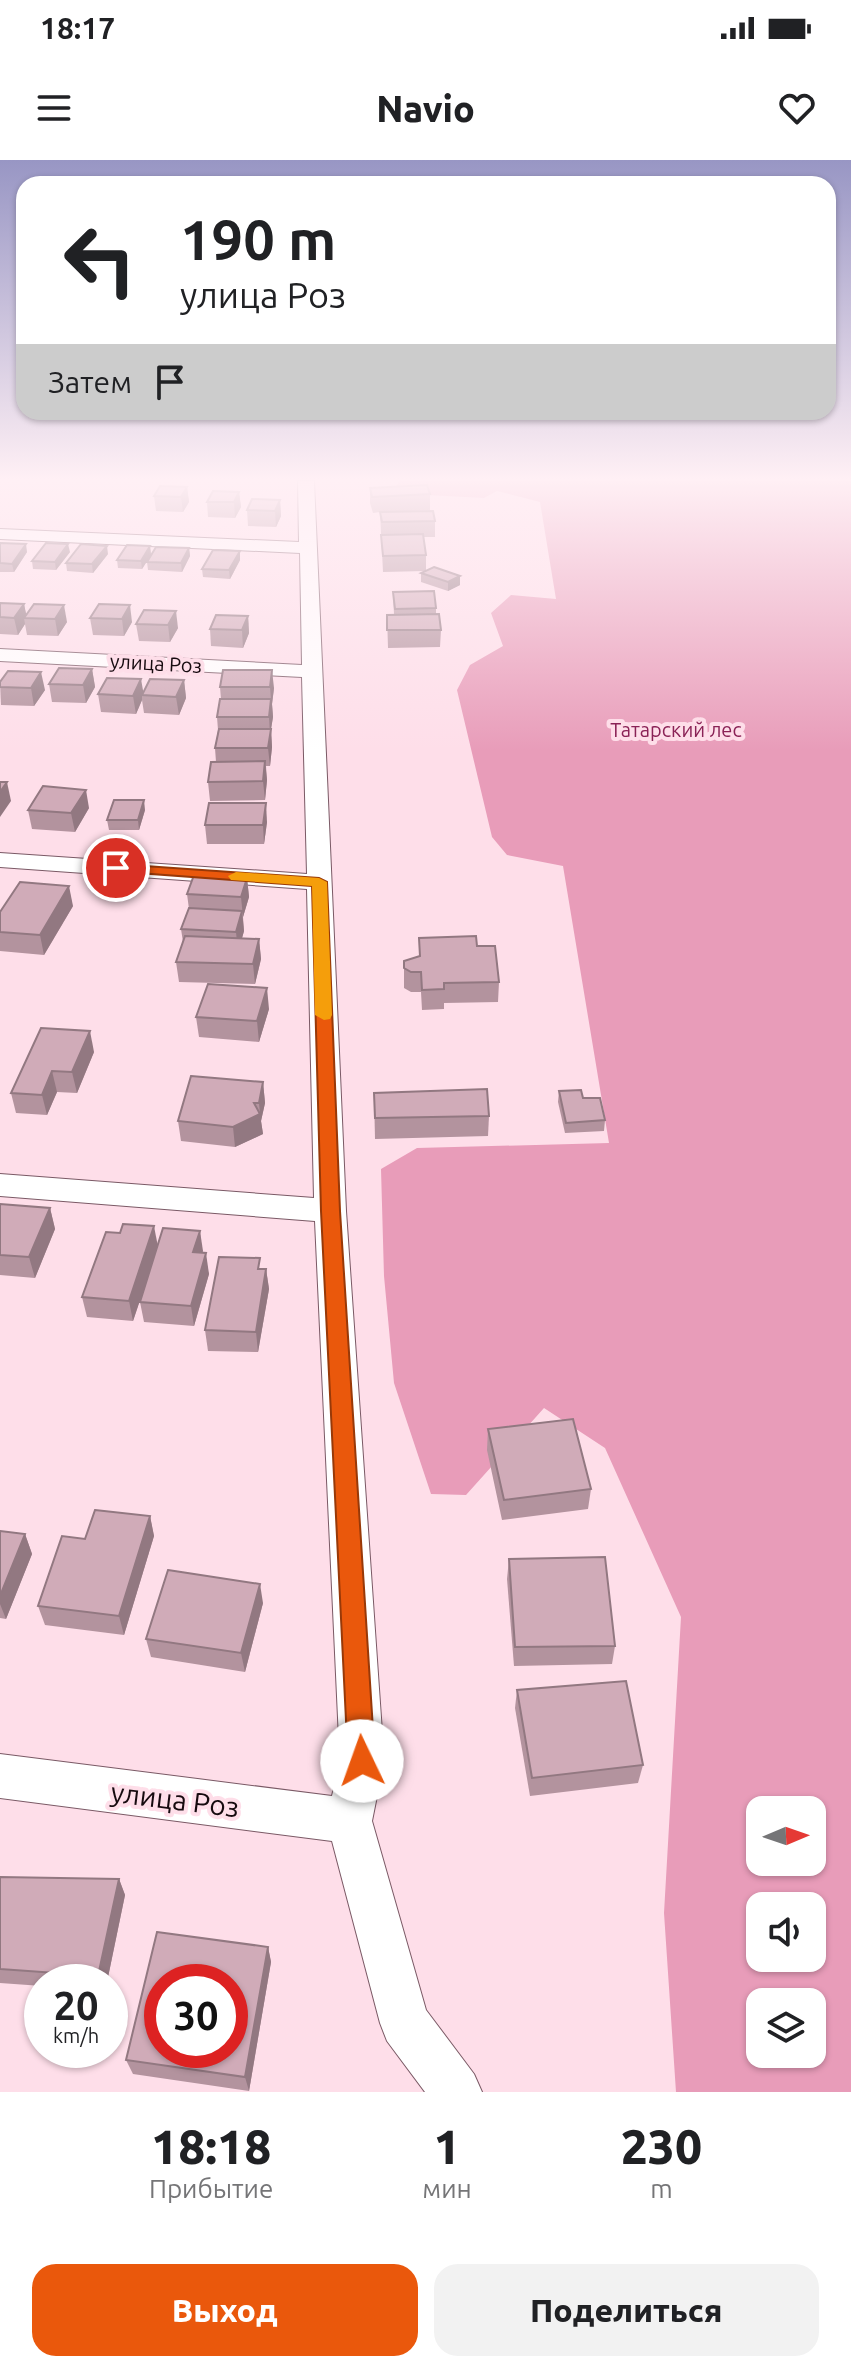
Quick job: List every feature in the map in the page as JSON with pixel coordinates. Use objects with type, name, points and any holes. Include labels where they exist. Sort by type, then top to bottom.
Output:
[{"type":"street","points":[[309,571],[330,1211],[362,1761],[349,1821],[405,2023],[456,2092]]},
{"type":"street","name":"улица Роз","points":[[0,655],[313,672]]},
{"type":"street","points":[[0,860],[319,882]]},
{"type":"street","points":[[0,1185],[330,1211]]},
{"type":"street","name":"улица Роз","points":[[0,1776],[349,1821]]},
{"type":"green space","name":"Татарский лес","points":[[551,571],[851,571],[851,2092],[676,2092],[664,1913],[681,1617],[605,1448],[544,1408],[466,1495],[431,1494],[394,1383],[384,1276],[381,1169],[417,1148],[609,1143],[563,866],[507,855],[492,837],[457,690],[470,665],[503,646],[491,613],[511,595],[556,599]]},
{"type":"building","points":[[446,571],[460,576],[448,582],[421,573]]},
{"type":"building","points":[[434,591],[436,608],[395,609],[393,592]]},
{"type":"building","points":[[0,603],[24,604],[14,618],[0,617]]},
{"type":"building","points":[[34,604],[64,605],[55,619],[24,618]]},
{"type":"building","points":[[99,604],[130,605],[122,619],[90,618]]},
{"type":"building","points":[[144,610],[176,611],[168,625],[136,624]]},
{"type":"building","points":[[439,614],[441,630],[387,630],[387,615]]},
{"type":"building","points":[[216,615],[248,616],[242,630],[210,629]]},
{"type":"building","points":[[59,668],[92,669],[83,685],[49,684]]},
{"type":"building","points":[[223,670],[272,670],[270,687],[220,687]]},
{"type":"building","points":[[8,671],[41,672],[31,688],[0,687]]},
{"type":"building","points":[[107,678],[141,679],[133,696],[98,694]]},
{"type":"building","points":[[150,679],[184,680],[176,697],[142,695]]},
{"type":"building","points":[[220,699],[271,699],[269,717],[217,717]]},
{"type":"building","points":[[219,729],[271,729],[268,748],[215,748]]},
{"type":"building","points":[[265,761],[263,781],[208,782],[211,762]]},
{"type":"building","points":[[43,786],[86,790],[71,813],[28,810]]},
{"type":"building","points":[[114,800],[144,800],[138,820],[107,820]]},
{"type":"building","points":[[209,803],[266,803],[263,825],[205,825]]},
{"type":"building","points":[[194,875],[247,878],[241,897],[187,894]]},
{"type":"building","points":[[20,882],[69,886],[40,935],[0,932],[0,912]]},
{"type":"building","points":[[189,908],[242,911],[236,932],[181,929]]},
{"type":"building","points":[[185,936],[259,939],[253,964],[176,962]]},
{"type":"building","points":[[476,936],[477,946],[495,946],[499,982],[444,983],[444,989],[422,990],[421,972],[404,968],[404,961],[420,956],[419,938]]},
{"type":"building","points":[[208,984],[267,988],[257,1021],[196,1017]]},
{"type":"building","points":[[41,1028],[90,1031],[72,1072],[52,1071],[42,1095],[11,1093]]},
{"type":"building","points":[[191,1076],[263,1082],[259,1103],[254,1103],[260,1114],[233,1127],[178,1121]]},
{"type":"building","points":[[487,1089],[489,1116],[375,1118],[374,1093]]},
{"type":"building","points":[[581,1090],[583,1098],[600,1098],[605,1120],[566,1123],[559,1091]]},
{"type":"building","points":[[0,1204],[50,1208],[29,1257],[0,1255]]},
{"type":"building","points":[[123,1224],[154,1226],[129,1301],[82,1297],[106,1232],[120,1233]]},
{"type":"building","points":[[163,1228],[200,1231],[193,1252],[206,1253],[191,1306],[140,1302]]},
{"type":"building","points":[[219,1257],[260,1258],[258,1269],[266,1269],[256,1332],[205,1330]]},
{"type":"building","points":[[573,1419],[591,1489],[504,1500],[488,1429]]},
{"type":"building","points":[[95,1510],[150,1516],[119,1616],[38,1606],[62,1536],[85,1539]]},
{"type":"building","points":[[0,1531],[25,1534],[0,1596]]},
{"type":"building","points":[[605,1557],[615,1646],[515,1647],[509,1559]]},
{"type":"building","points":[[168,1570],[260,1584],[241,1653],[146,1639]]},
{"type":"building","points":[[626,1681],[643,1765],[532,1778],[517,1690]]},
{"type":"building","points":[[0,1877],[119,1879],[101,1964],[24,1964],[24,1971],[0,1969]]},
{"type":"building","points":[[157,1932],[268,1947],[248,2060],[248,1964],[149,1964]]},
{"type":"building","points":[[144,1986],[144,2063],[128,2060],[128,2052]]},
{"type":"building","points":[[182,2068],[247,2068],[245,2077]]},
{"type":"slow traffic","points":[[236,876],[319,882],[324,1015]]},
{"type":"route","points":[[116,868],[319,882],[330,1211],[362,1761]]}]
